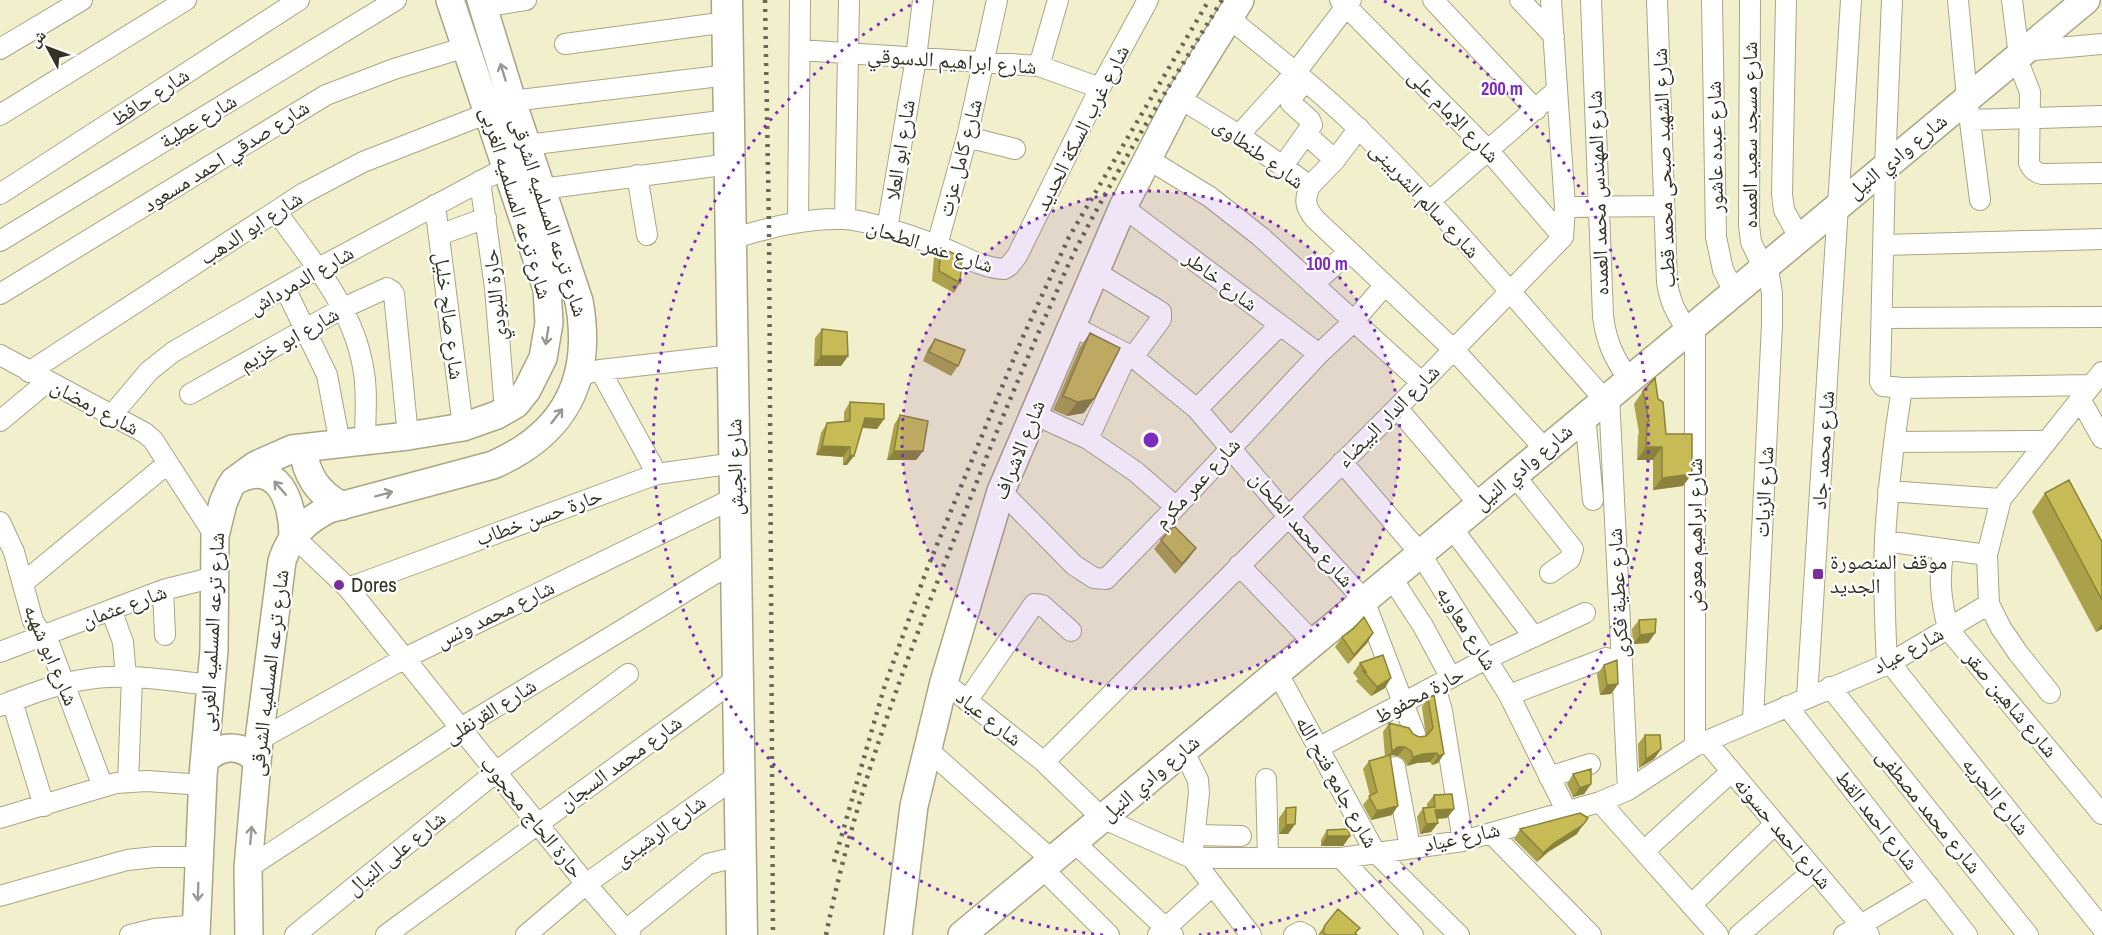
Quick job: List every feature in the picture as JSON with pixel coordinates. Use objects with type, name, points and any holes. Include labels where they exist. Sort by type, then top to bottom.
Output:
[{"type":"main road","name":"شارع الجيش","points":[[727,11],[742,935]]},
{"type":"street","points":[[0,49],[82,0]]},
{"type":"street","points":[[0,115],[186,0]]},
{"type":"street","name":"شارع حافظ","points":[[0,194],[300,0]]},
{"type":"street","name":"شارع عطية","points":[[0,241],[396,0]]},
{"type":"street","name":"شارع ترعه المسلميه الغربى","points":[[196,930],[204,772],[214,650],[215,536],[223,502],[234,481],[268,459],[292,449],[408,436],[463,427],[505,411],[516,404],[536,374],[545,349],[549,323],[547,289],[507,167],[500,107],[466,47],[450,0]]},
{"type":"street","points":[[482,3],[526,0]]},
{"type":"street","points":[[798,222],[800,0]]},
{"type":"street","points":[[845,219],[849,0]]},
{"type":"street","name":"شارع ابو العلا","points":[[887,229],[916,58],[923,0]]},
{"type":"street","name":"شارع كامل عزت","points":[[937,245],[967,137],[997,0]]},
{"type":"street","points":[[1039,66],[1058,0]]},
{"type":"street","name":"شارع غرب السكة الحديد","points":[[1017,256],[1100,88],[1148,0]]},
{"type":"street","points":[[1433,0],[1536,110]]},
{"type":"street","points":[[1520,0],[1554,36]]},
{"type":"street","points":[[1551,0],[1565,207],[1563,237]]},
{"type":"street","name":"شارع المهندس محمد العمده","points":[[1591,0],[1605,332],[1616,361],[1607,397]]},
{"type":"street","name":"شارع الشهيد صبحى محمد قطب","points":[[1657,0],[1669,299],[1676,314],[1691,327]]},
{"type":"street","name":"شارع عبده عاشور","points":[[1712,0],[1716,237],[1723,270],[1734,291]]},
{"type":"street","name":"شارع مسجد سعيد العمده","points":[[1750,0],[1749,225],[1751,242],[1765,265]]},
{"type":"street","points":[[1786,0],[1782,194],[1784,210],[1799,237]]},
{"type":"street","name":"شارع محمد جاد","points":[[1806,697],[1840,203],[1851,0]]},
{"type":"street","points":[[1892,0],[1885,167],[1881,384],[1902,388],[2091,385]]},
{"type":"street","points":[[1958,0],[1968,109],[1980,200]]},
{"type":"street","points":[[2012,0],[2019,56],[2030,92],[2029,163],[2037,173],[2043,174],[2102,173]]},
{"type":"street","name":"شارع وادي النيل","points":[[962,935],[1840,203],[1885,167],[1968,109],[2019,56],[2086,0]]},
{"type":"street","points":[[1283,166],[1312,125],[1312,122],[1292,105],[1291,101],[1301,77],[1346,2]]},
{"type":"street","name":"شارع الإمام على","points":[[1346,2],[1488,150],[1563,237]]},
{"type":"street","name":"شارع ترعه المسلميه الشرقى","points":[[249,935],[248,868],[258,750],[282,561],[293,536],[317,515],[342,506],[494,465],[506,459],[531,444],[555,420],[574,390],[590,373],[584,350],[584,325],[579,301],[542,189],[526,145],[500,107],[482,3]]},
{"type":"street","name":"شارع سالم الشربينى","points":[[1235,9],[1301,77],[1359,128],[1430,201],[1510,293],[1607,397]]},
{"type":"street","name":"شارع الاشراف","points":[[898,935],[914,806],[927,749],[944,682],[1001,491],[1094,271],[1124,207],[1179,98],[1235,9]]},
{"type":"street","points":[[565,44],[727,11]]},
{"type":"street","points":[[2019,56],[2102,44]]},
{"type":"street","name":"شارع صدقي احمد مسعود","points":[[0,294],[326,95],[394,69],[466,47]]},
{"type":"street","name":"شارع ابراهيم الدسوقي","points":[[800,50],[1039,66],[1100,88]]},
{"type":"street","name":"شارع ابو الدهب","points":[[29,372],[276,211],[323,182],[363,162],[500,107],[728,75]]},
{"type":"street","points":[[1239,135],[1301,77]]},
{"type":"street","points":[[1430,201],[1557,90]]},
{"type":"street","name":"شارع طنطاوى","points":[[1179,98],[1239,135],[1310,186],[1305,198],[1310,213],[1348,252],[1454,350],[1545,449]]},
{"type":"street","points":[[1968,109],[2030,118],[2102,116]]},
{"type":"street","points":[[526,145],[729,120]]},
{"type":"street","points":[[1310,186],[1335,160],[1359,128]]},
{"type":"street","points":[[1307,135],[1335,160]]},
{"type":"street","points":[[967,137],[1015,149]]},
{"type":"street","points":[[1148,159],[1210,197],[1261,237],[1421,382]]},
{"type":"street","points":[[542,189],[730,164]]},
{"type":"street","name":"شارع الدمرداش","points":[[112,415],[160,361],[317,269],[507,167]]},
{"type":"street","points":[[636,175],[647,235]]},
{"type":"street","name":"حارة اللبودي","points":[[480,181],[495,288],[505,411]]},
{"type":"street","name":"شارع صالح خليل","points":[[435,205],[463,427]]},
{"type":"street","points":[[1565,207],[1664,206]]},
{"type":"street","name":"شارع خاطر","points":[[1124,207],[1319,354]]},
{"type":"street","points":[[276,211],[343,308],[353,327],[364,369],[352,442]]},
{"type":"street","points":[[439,235],[486,218]]},
{"type":"street","name":"شارع عمر الطحان","points":[[731,239],[798,222],[845,219],[937,245],[995,269],[1010,266],[1017,256]]},
{"type":"street","name":"شارع الدار البيضاء","points":[[1044,762],[1397,408],[1563,237]]},
{"type":"street","points":[[1884,245],[2102,239]]},
{"type":"street","points":[[1313,285],[1348,252]]},
{"type":"street","name":"شارع الزيات","points":[[1753,720],[1772,324],[1772,293],[1765,265]]},
{"type":"street","points":[[1088,439],[1130,356],[1161,319],[1161,312],[1094,271]]},
{"type":"street","name":"شارع عمر مكرم","points":[[1001,491],[1074,565],[1086,574],[1101,579],[1111,575],[1384,286]]},
{"type":"street","points":[[285,288],[327,375],[352,442]]},
{"type":"street","name":"شارع ابو خزيم","points":[[190,394],[343,308],[383,289],[390,289],[394,294],[408,436]]},
{"type":"street","points":[[1882,318],[2102,316]]},
{"type":"street","points":[[1197,409],[1280,325]]},
{"type":"street","name":"شارع محمد الطحان","points":[[1072,326],[1130,356],[1197,409],[1288,516],[1364,600]]},
{"type":"street","name":"شارع ابراهيم معوض","points":[[1691,327],[1700,744]]},
{"type":"street","name":"شارع رمضان","points":[[0,355],[148,436],[215,536]]},
{"type":"street","points":[[657,474],[590,373],[733,355]]},
{"type":"street","points":[[0,421],[47,382]]},
{"type":"street","points":[[2091,385],[2102,438]]},
{"type":"street","points":[[2050,693],[2018,653],[2001,628],[1989,604],[1987,555],[2001,499],[2091,385]]},
{"type":"street","points":[[1889,664],[1884,603],[1885,541],[1888,491],[1902,388]]},
{"type":"street","points":[[1593,500],[1607,397]]},
{"type":"street","name":"شارع عطية فكرى","points":[[1607,397],[1628,790]]},
{"type":"street","points":[[1397,408],[1479,504]]},
{"type":"street","points":[[1033,414],[1088,439],[1136,472],[1176,507]]},
{"type":"street","points":[[1894,442],[2046,441]]},
{"type":"street","points":[[303,448],[304,460],[314,483],[342,506]]},
{"type":"street","name":"شارع معاويه","points":[[1342,462],[1420,553],[1509,695],[1567,812]]},
{"type":"street","name":"حارة حسن خطاب","points":[[348,588],[657,474],[735,463]]},
{"type":"street","points":[[23,583],[167,464]]},
{"type":"street","points":[[234,481],[241,477],[257,475],[278,483],[292,510],[293,536]]},
{"type":"street","points":[[1514,475],[1572,549],[1570,559],[1550,573]]},
{"type":"street","points":[[1888,491],[2001,499]]},
{"type":"street","name":"شارع محمد ونس","points":[[258,750],[405,657],[735,497]]},
{"type":"street","name":"شارع ابو شهبه","points":[[0,522],[5,545],[23,583],[33,621],[50,646],[103,787]]},
{"type":"street","points":[[1451,527],[1534,637]]},
{"type":"street","name":"حارة الحاج محجوب","points":[[293,536],[348,588],[628,933]]},
{"type":"street","points":[[1885,541],[1987,555]]},
{"type":"street","name":"شارع شاهين صقر","points":[[1944,549],[1940,570],[1941,598],[1948,629],[2102,814]]},
{"type":"street","name":"شارع القرنفلى","points":[[248,868],[461,728],[737,560]]},
{"type":"street","points":[[1239,565],[1313,642]]},
{"type":"street","name":"شارع عثمان","points":[[0,652],[163,590],[215,577]]},
{"type":"street","points":[[1391,577],[1423,626],[1443,682],[1442,711],[1463,841]]},
{"type":"street","points":[[163,590],[165,635]]},
{"type":"street","points":[[1364,600],[1415,734]]},
{"type":"street","points":[[967,700],[1034,604],[1042,605],[1071,631]]},
{"type":"street","name":"شارع عياد","points":[[944,682],[1044,762],[1102,818],[1192,858],[1341,858],[1463,841],[1600,802],[1628,790],[1700,744],[1806,697],[1889,664],[1989,604]]},
{"type":"street","points":[[111,610],[123,642],[129,678],[128,782]]},
{"type":"street","name":"حارة محفوظ","points":[[1318,748],[1486,659],[1585,613]]},
{"type":"street","points":[[1509,695],[1606,658]]},
{"type":"street","name":"شارع الحريه","points":[[1889,664],[2102,928]]},
{"type":"street","name":"شارع جامع فتح الله","points":[[1277,672],[1375,852],[1459,935]]},
{"type":"street","name":"شارع على النيال","points":[[295,935],[496,772],[628,674]]},
{"type":"street","name":"شارع محمد السجان","points":[[386,935],[739,676]]},
{"type":"street","points":[[44,806],[6,704],[64,683],[87,679],[129,678],[212,685]]},
{"type":"street","name":"شارع محمد مصطفى","points":[[1830,687],[2028,935]]},
{"type":"street","name":"شارع احمد القط","points":[[1787,706],[1967,935]]},
{"type":"street","name":"شارع احمد حسونه","points":[[1700,744],[1731,772],[1814,870],[1857,932]]},
{"type":"street","points":[[0,818],[103,787],[204,772],[211,754],[227,747],[258,750]]},
{"type":"street","points":[[927,749],[1047,864],[1100,932]]},
{"type":"street","points":[[1183,750],[1198,780],[1199,793],[1192,858],[1251,935]]},
{"type":"street","points":[[1550,777],[1590,764]]},
{"type":"street","points":[[1395,767],[1410,848]]},
{"type":"street","points":[[1644,851],[1731,772]]},
{"type":"street","name":"شارع الرشيدى","points":[[527,935],[586,884],[740,774]]},
{"type":"street","points":[[1266,779],[1268,858]]},
{"type":"street","points":[[1600,802],[1718,935]]},
{"type":"street","points":[[1691,904],[1775,824]]},
{"type":"street","points":[[1491,833],[1591,935]]},
{"type":"street","points":[[1195,835],[1241,836]]},
{"type":"street","points":[[1074,842],[1166,933],[1213,885]]},
{"type":"street","points":[[0,896],[127,860],[155,857],[199,857]]},
{"type":"street","points":[[1341,858],[1413,935]]},
{"type":"street","points":[[628,933],[708,864],[724,860],[741,860]]},
{"type":"street","points":[[1739,935],[1814,870]]},
{"type":"street","points":[[1857,932],[1928,885]]},
{"type":"street","points":[[130,935],[155,929],[196,930]]},
{"type":"street","points":[[1293,935],[1300,932],[1306,935]]},
{"type":"building","points":[[941,248],[962,257],[960,283],[939,271]]},
{"type":"building","points":[[822,329],[847,332],[848,356],[821,356]]},
{"type":"building","points":[[1090,333],[1120,348],[1094,399],[1077,402],[1063,396]]},
{"type":"building","points":[[935,339],[965,350],[958,366],[929,352]]},
{"type":"building","points":[[1655,378],[1658,399],[1663,402],[1666,434],[1692,434],[1692,474],[1662,478],[1662,447],[1646,447],[1647,422],[1649,421],[1643,391]]},
{"type":"building","points":[[850,402],[884,404],[884,419],[865,418],[854,456],[850,455],[850,447],[822,446],[827,423],[850,421]]},
{"type":"building","points":[[900,415],[928,421],[923,451],[894,451]]},
{"type":"building","points":[[2069,480],[2102,542],[2102,600],[2045,493]]},
{"type":"building","points":[[1174,526],[1196,548],[1182,564],[1161,540]]},
{"type":"building","points":[[1364,617],[1373,633],[1354,655],[1342,637]]},
{"type":"building","points":[[1656,619],[1655,633],[1640,635],[1639,620]]},
{"type":"building","points":[[1383,655],[1391,678],[1377,687],[1363,671],[1366,672],[1360,663]]},
{"type":"building","points":[[1617,660],[1618,684],[1607,685],[1604,665]]},
{"type":"building","points":[[1434,695],[1444,754],[1438,756],[1437,753],[1423,754],[1413,757],[1411,751],[1405,747],[1398,747],[1392,751],[1389,723],[1409,728],[1419,737],[1426,736],[1433,728],[1428,698]]},
{"type":"building","points":[[1645,735],[1660,735],[1661,749],[1646,759]]},
{"type":"building","points":[[1390,755],[1398,806],[1377,811],[1369,796],[1377,792],[1369,761]]},
{"type":"building","points":[[1591,769],[1591,784],[1580,788],[1573,774]]},
{"type":"building","points":[[1452,794],[1454,809],[1435,810],[1438,823],[1426,824],[1423,808],[1435,807],[1434,795]]},
{"type":"building","points":[[1296,807],[1295,824],[1286,825],[1286,808]]},
{"type":"building","points":[[1580,813],[1588,818],[1583,825],[1554,843],[1543,853],[1520,829]]},
{"type":"building","points":[[1348,829],[1350,836],[1327,836],[1327,830]]},
{"type":"building","points":[[1338,909],[1360,928],[1355,933],[1357,935],[1326,935],[1323,932],[1325,925]]},
{"type":"railway","points":[[765,0],[769,228],[773,935]]},
{"type":"railway","points":[[834,862],[884,688],[927,569],[1021,341],[1069,237],[1209,0]]},
{"type":"railway","points":[[826,935],[853,825],[887,718],[946,560],[1026,361],[1070,260],[1095,212],[1148,120],[1222,0]]},
{"type":"place","name":"موقف المنصورة الجديد","points":[[1818,574]]},
{"type":"place","name":"Dores","points":[[339,585]]}]
